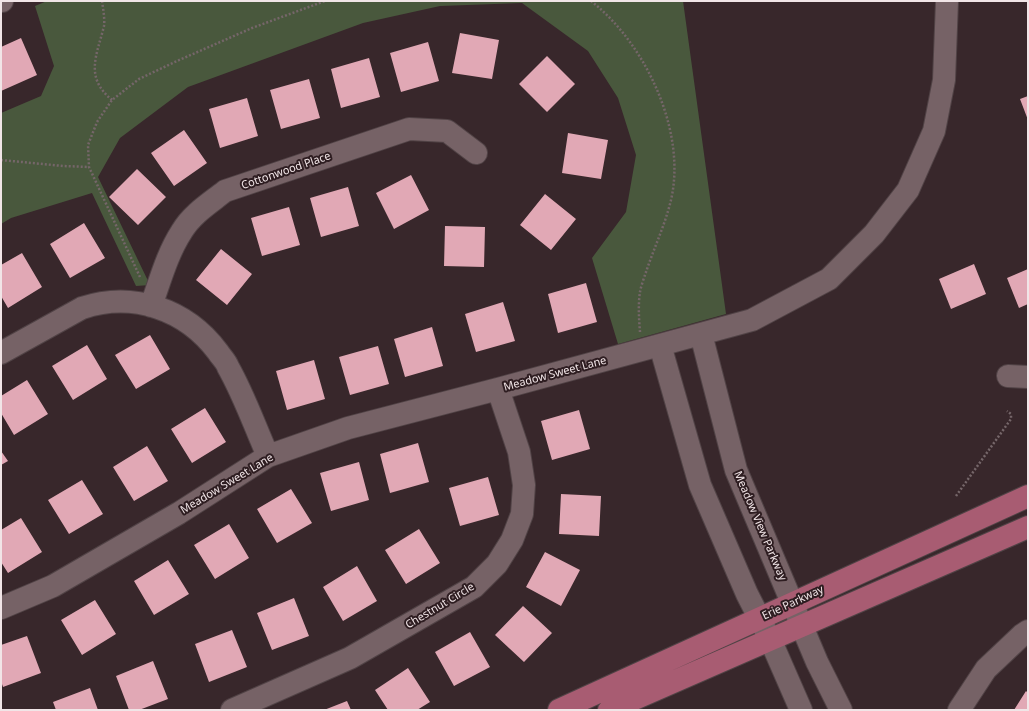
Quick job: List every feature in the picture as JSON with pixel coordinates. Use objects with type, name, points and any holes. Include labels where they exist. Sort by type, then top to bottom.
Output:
[{"type":"main road","name":"Erie Parkway","points":[[559,710],[1028,496]]},
{"type":"main road","points":[[609,710],[1028,526]]},
{"type":"street","name":"Meadow Sweet Lane","points":[[1,608],[53,586],[179,513],[268,456],[348,428],[752,320],[829,279],[874,234],[908,190],[934,131],[944,80],[947,1]]},
{"type":"street","name":"Cottonwood Place","points":[[142,304],[182,230],[201,209],[225,191],[409,129],[447,132],[476,153]]},
{"type":"street","points":[[1,353],[82,308],[116,302],[142,304],[171,312],[194,326],[211,342],[228,366],[268,456]]},
{"type":"street","name":"Meadow View Parkway","points":[[701,334],[736,470],[801,626],[841,710]]},
{"type":"street","points":[[651,347],[700,485],[747,594],[770,639],[801,710]]},
{"type":"street","name":"Chestnut Circle","points":[[232,710],[350,658],[474,587],[497,564],[512,540],[522,514],[524,485],[519,452],[498,389]]},
{"type":"street","points":[[959,710],[986,669],[1028,631]]},
{"type":"path","points":[[102,1],[104,24],[94,62],[96,77],[103,93],[112,100]]},
{"type":"path","points":[[142,304],[142,281],[88,167],[88,146],[97,122],[112,100],[139,79],[252,28],[325,1]]},
{"type":"path","points":[[591,1],[618,26],[633,45],[645,66],[657,91],[666,117],[673,148],[674,179],[671,199],[640,292],[639,322],[651,347]]},
{"type":"path","points":[[1,160],[88,167]]},
{"type":"path","points":[[956,496],[1011,419],[1011,414],[1007,411]]},
{"type":"green space","points":[[47,1],[683,1],[726,314],[618,344],[592,258],[626,212],[636,155],[618,98],[588,51],[522,3],[440,6],[363,23],[188,87],[120,138],[98,177],[150,285],[136,286],[92,193],[11,218],[1,224],[1,113],[41,96],[54,66],[35,6]]},
{"type":"building","points":[[460,33],[499,40],[492,79],[452,73]]},
{"type":"building","points":[[21,38],[37,75],[1,91],[1,47]]},
{"type":"building","points":[[428,42],[439,81],[401,92],[390,53]]},
{"type":"building","points":[[547,56],[575,84],[547,112],[519,84]]},
{"type":"building","points":[[369,58],[380,97],[341,108],[331,69]]},
{"type":"building","points":[[309,79],[320,118],[281,129],[270,90]]},
{"type":"building","points":[[1028,96],[1028,120],[1020,99]]},
{"type":"building","points":[[247,98],[258,136],[220,148],[209,109]]},
{"type":"building","points":[[184,130],[207,163],[174,186],[151,153]]},
{"type":"building","points":[[568,133],[608,140],[601,179],[562,173]]},
{"type":"building","points":[[137,169],[166,197],[138,225],[109,197]]},
{"type":"building","points":[[411,175],[429,210],[394,229],[376,193]]},
{"type":"building","points":[[348,187],[359,226],[321,237],[310,198]]},
{"type":"building","points":[[545,194],[576,219],[551,250],[520,225]]},
{"type":"building","points":[[289,207],[300,245],[262,256],[251,218]]},
{"type":"building","points":[[84,223],[105,258],[70,278],[50,244]]},
{"type":"building","points":[[445,226],[485,227],[484,267],[444,266]]},
{"type":"building","points":[[221,249],[252,274],[227,305],[196,280]]},
{"type":"building","points":[[22,253],[42,287],[8,308],[1,296],[1,265]]},
{"type":"building","points":[[974,264],[986,294],[951,309],[939,279]]},
{"type":"building","points":[[1028,269],[1028,304],[1019,308],[1007,278]]},
{"type":"building","points":[[586,283],[597,322],[558,333],[548,294]]},
{"type":"building","points":[[503,302],[515,341],[476,352],[465,314]]},
{"type":"building","points":[[432,327],[443,366],[405,377],[394,339]]},
{"type":"building","points":[[150,335],[170,369],[136,389],[115,355]]},
{"type":"building","points":[[87,345],[107,379],[73,400],[52,366]]},
{"type":"building","points":[[378,346],[389,384],[350,395],[339,357]]},
{"type":"building","points":[[314,360],[325,399],[287,410],[276,371]]},
{"type":"building","points":[[27,380],[48,414],[14,435],[1,413],[1,396]]},
{"type":"building","points":[[205,408],[226,442],[192,463],[171,429]]},
{"type":"building","points":[[579,410],[590,449],[552,460],[541,421]]},
{"type":"building","points":[[418,443],[429,482],[390,493],[380,454]]},
{"type":"building","points":[[147,446],[168,481],[134,501],[113,467]]},
{"type":"building","points":[[1,451],[8,461],[1,465]]},
{"type":"building","points":[[359,462],[369,500],[331,511],[320,473]]},
{"type":"building","points":[[488,477],[499,515],[460,526],[449,488]]},
{"type":"building","points":[[82,480],[103,514],[69,534],[48,500]]},
{"type":"building","points":[[291,489],[312,523],[277,543],[257,509]]},
{"type":"building","points":[[561,494],[601,496],[599,536],[559,534]]},
{"type":"building","points":[[21,518],[42,552],[8,573],[1,562],[1,530]]},
{"type":"building","points":[[229,524],[249,558],[215,579],[194,545]]},
{"type":"building","points":[[419,529],[440,563],[406,584],[385,550]]},
{"type":"building","points":[[545,552],[580,570],[561,606],[526,587]]},
{"type":"building","points":[[168,560],[189,594],[154,615],[134,581]]},
{"type":"building","points":[[357,566],[377,601],[343,621],[323,587]]},
{"type":"building","points":[[294,598],[309,636],[272,650],[257,613]]},
{"type":"building","points":[[95,600],[116,634],[82,655],[61,620]]},
{"type":"building","points":[[523,606],[552,633],[524,662],[495,635]]},
{"type":"building","points":[[232,630],[247,667],[209,682],[195,644]]},
{"type":"building","points":[[470,632],[490,667],[454,686],[435,652]]},
{"type":"building","points":[[27,636],[41,673],[3,687],[1,681],[1,645]]},
{"type":"building","points":[[153,661],[168,699],[139,710],[129,710],[116,676]]},
{"type":"building","points":[[408,668],[430,702],[417,710],[388,710],[375,690]]},
{"type":"building","points":[[90,688],[98,710],[56,710],[53,702]]},
{"type":"building","points":[[1026,691],[1028,693],[1028,710],[1014,710]]},
{"type":"building","points":[[347,701],[351,710],[324,710]]}]
